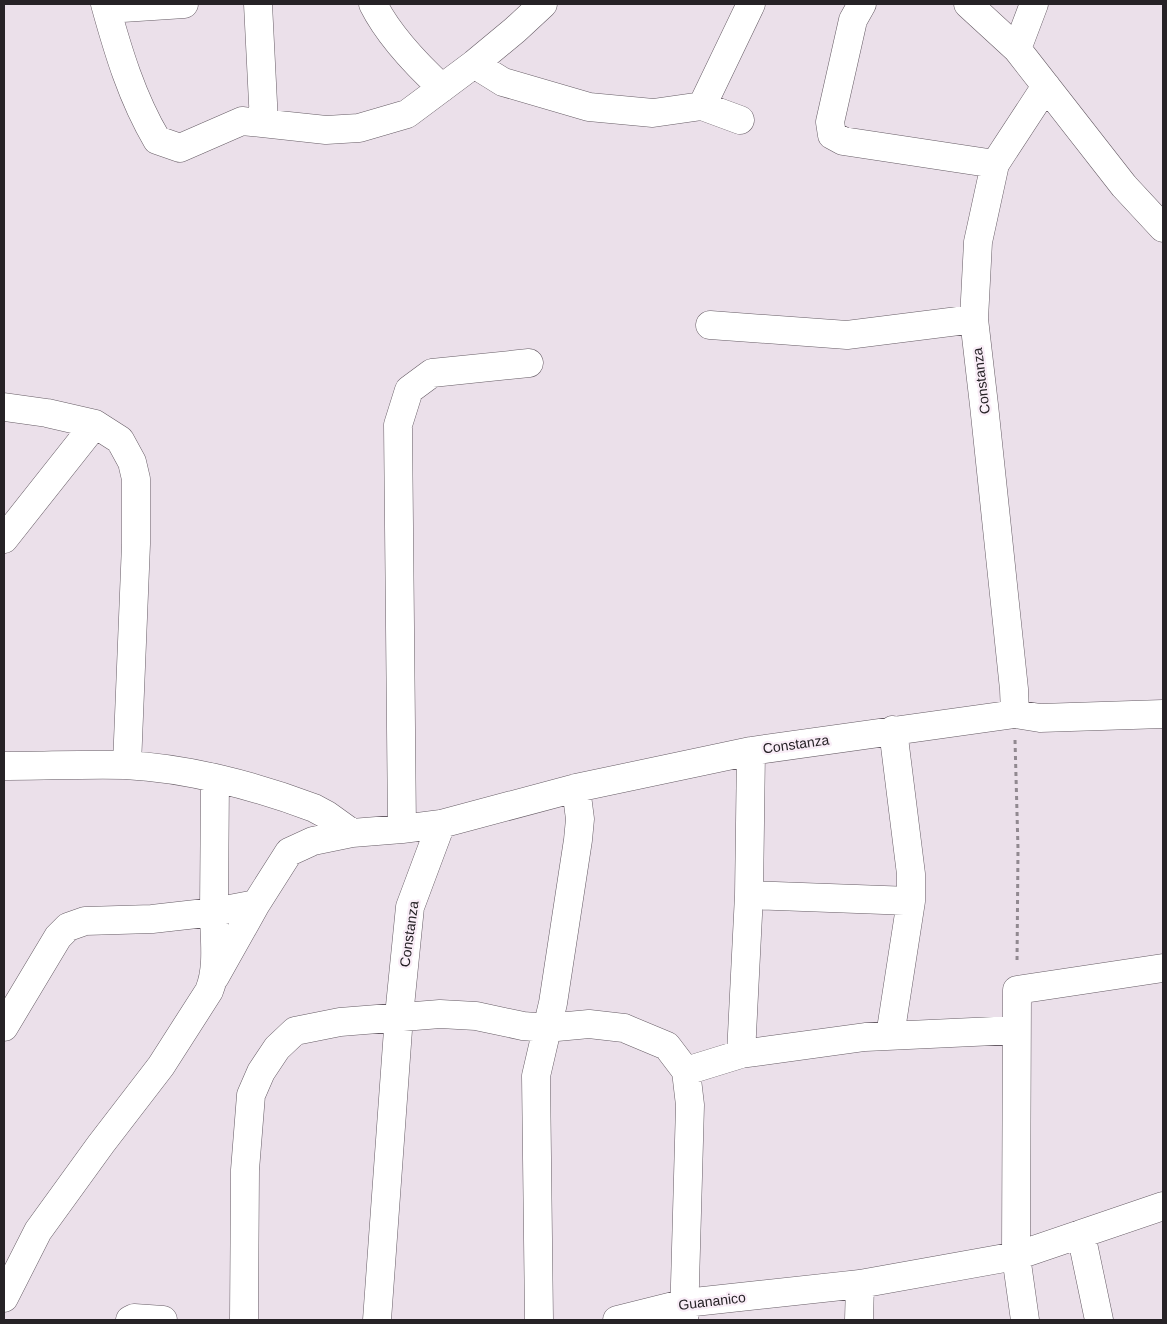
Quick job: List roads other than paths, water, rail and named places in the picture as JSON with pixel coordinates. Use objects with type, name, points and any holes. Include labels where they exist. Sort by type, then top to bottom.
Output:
[{"type":"street","points":[[184,4],[106,6],[125,71],[143,117],[157,140],[180,148],[242,122],[326,130],[359,128],[407,114],[474,64],[543,4]]},
{"type":"street","points":[[258,4],[264,123]]},
{"type":"street","points":[[373,4],[380,18],[418,65],[442,88]]},
{"type":"street","points":[[702,106],[751,4]]},
{"type":"street","points":[[862,4],[853,20],[830,122],[832,135],[843,141],[994,164]]},
{"type":"street","points":[[968,4],[1017,49],[1124,186],[1163,228]]},
{"type":"street","points":[[1017,49],[1034,4]]},
{"type":"street","points":[[474,64],[503,82],[589,107],[653,113],[702,106],[740,120]]},
{"type":"street","name":"Constanza","points":[[377,1320],[399,1016],[410,907],[441,824],[576,788],[751,751],[1014,714],[1013,679],[974,319],[978,242],[994,164],[1046,86]]},
{"type":"street","points":[[710,325],[847,335],[974,319]]},
{"type":"street","points":[[402,829],[398,425],[409,390],[432,373],[529,362]]},
{"type":"street","points":[[4,406],[95,424],[120,440],[132,462],[136,479],[136,544],[127,766]]},
{"type":"street","points":[[4,539],[95,424]]},
{"type":"street","points":[[1014,714],[1040,718],[1163,714]]},
{"type":"street","points":[[890,1036],[910,900],[911,874],[893,730]]},
{"type":"street","points":[[740,1054],[749,895],[751,751]]},
{"type":"street","points":[[4,766],[127,766],[185,772],[215,778],[314,808],[327,815],[352,834]]},
{"type":"street","points":[[213,980],[215,778]]},
{"type":"street","points":[[539,1320],[536,1076],[553,1003],[578,840],[580,819],[576,788]]},
{"type":"street","points":[[4,1298],[38,1232],[101,1144],[161,1066],[209,991],[213,980],[256,904],[289,852],[313,841],[352,834],[441,824]]},
{"type":"street","points":[[749,895],[910,900]]},
{"type":"street","points":[[4,1027],[58,937],[68,927],[86,921],[152,919],[214,912],[256,904]]},
{"type":"street","points":[[1025,1320],[1016,1256],[1016,990],[1163,968]]},
{"type":"street","points":[[244,1320],[244,1170],[251,1095],[261,1072],[277,1048],[295,1031],[340,1022],[440,1014],[476,1016],[523,1026],[546,1028],[589,1024],[624,1028],[667,1046],[686,1071],[690,1105],[684,1312]]},
{"type":"street","points":[[686,1071],[740,1054],[866,1037],[1016,1030]]},
{"type":"street","name":"Guananico","points":[[617,1320],[684,1312],[860,1284],[1016,1256],[1163,1206]]},
{"type":"street","points":[[1081,1234],[1100,1320]]},
{"type":"street","points":[[859,1320],[860,1284]]},
{"type":"street","points":[[130,1320],[134,1318],[162,1320]]}]
